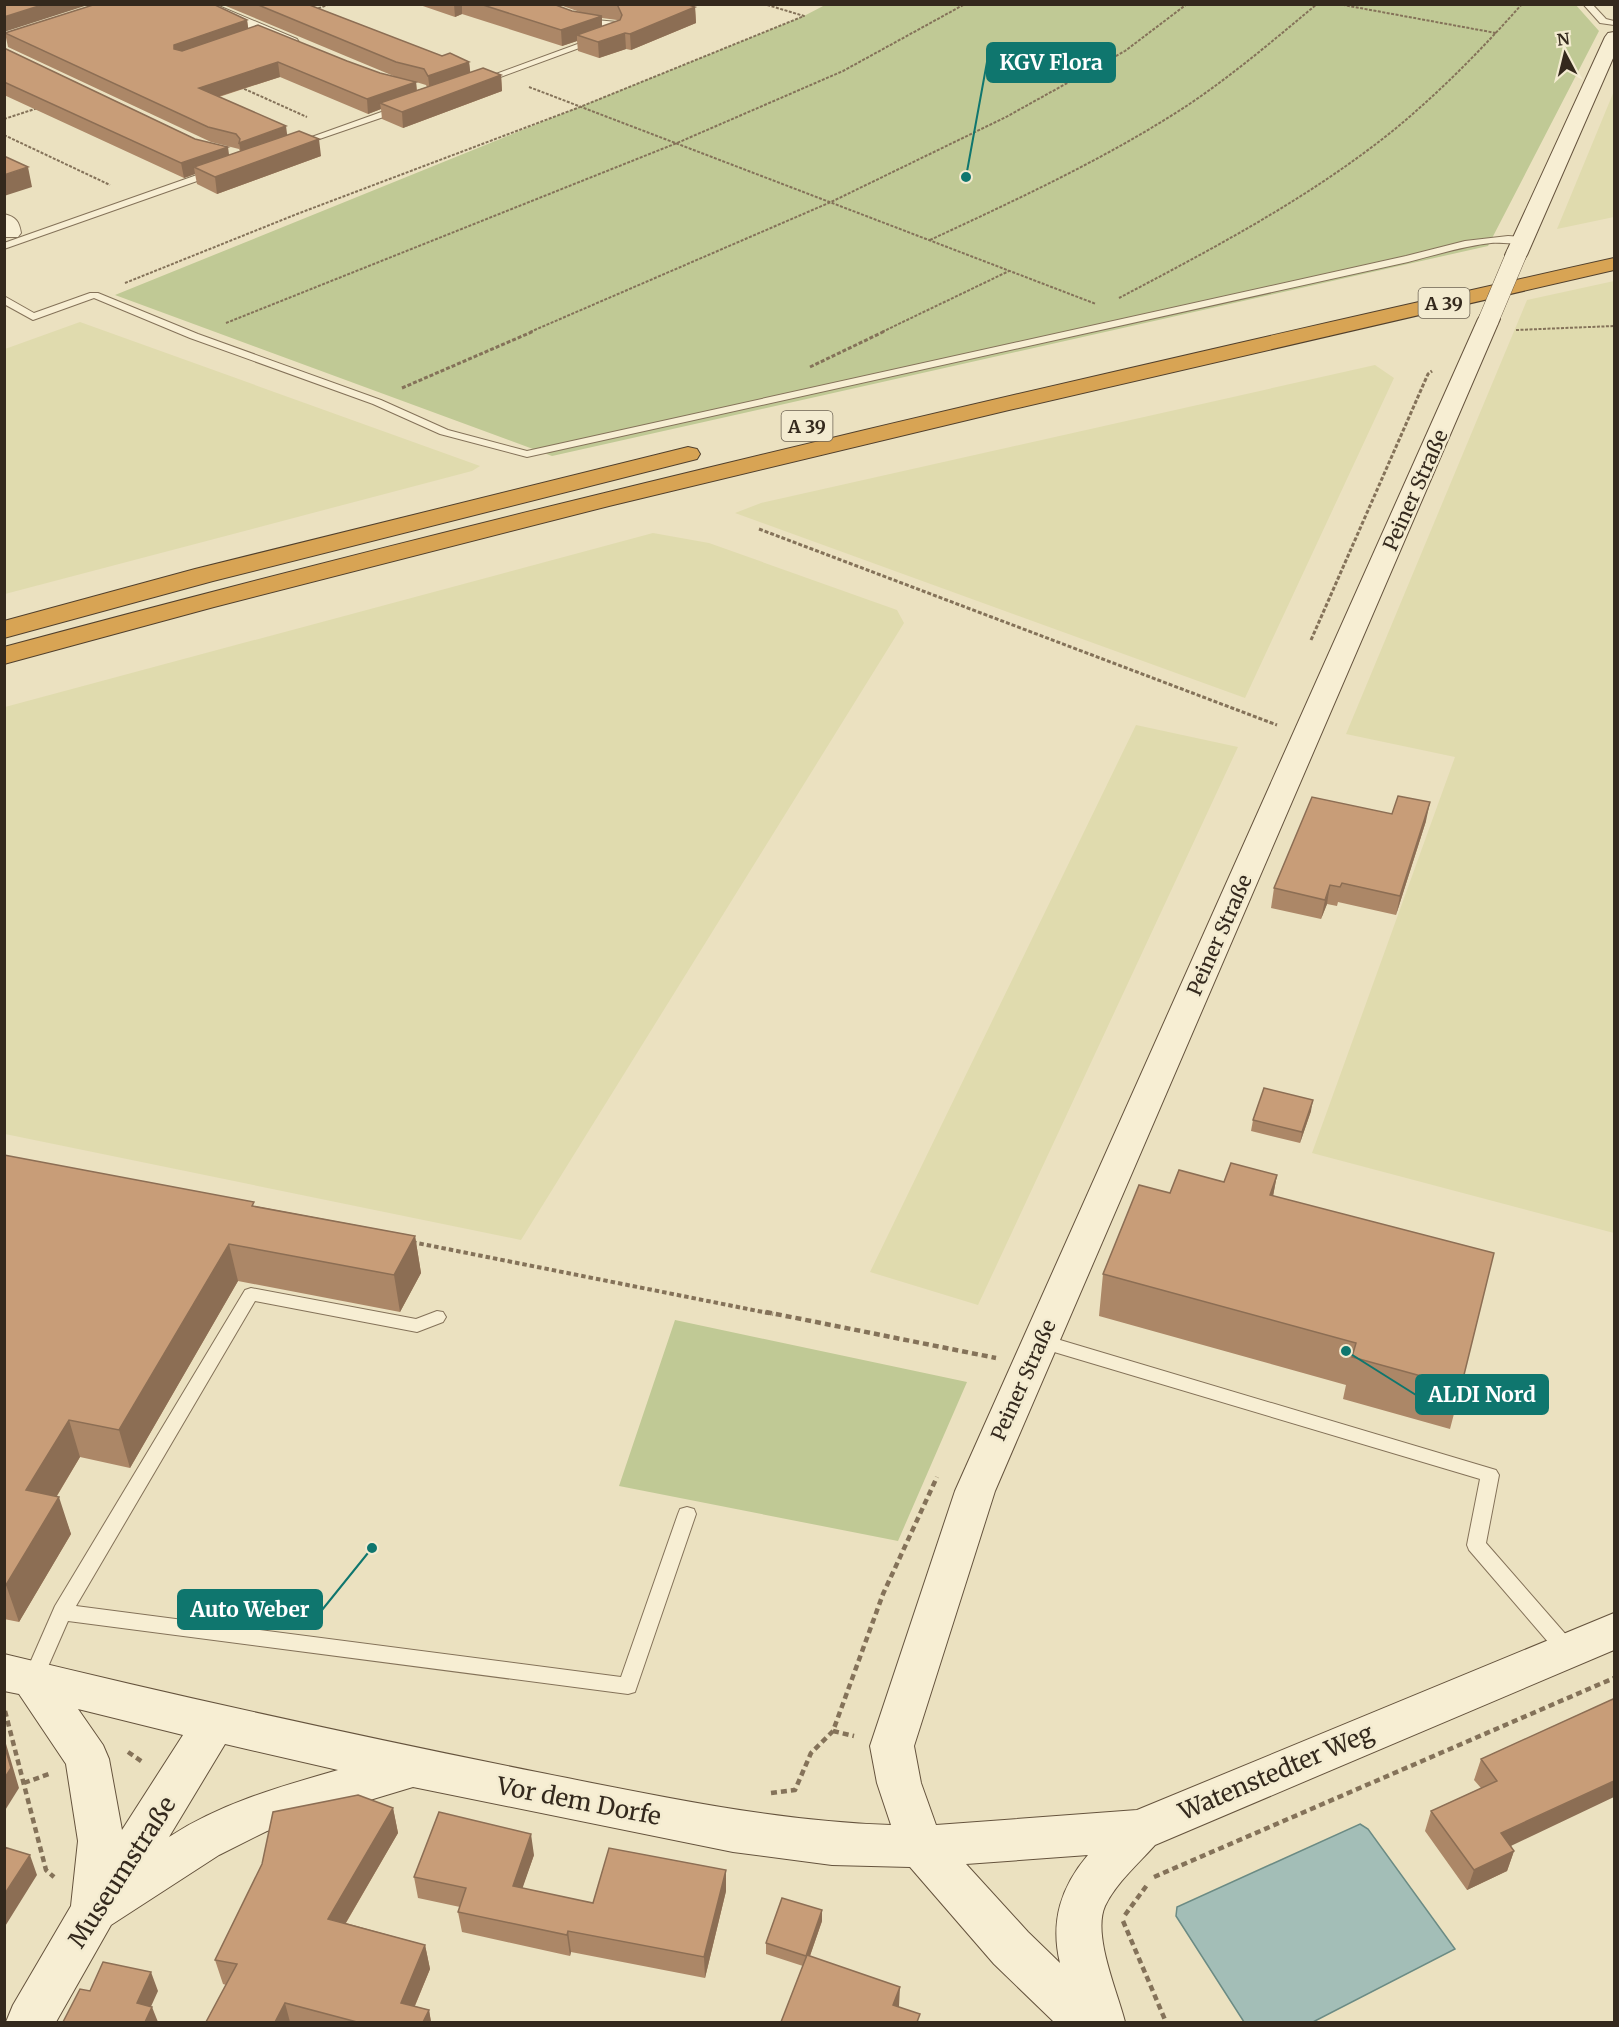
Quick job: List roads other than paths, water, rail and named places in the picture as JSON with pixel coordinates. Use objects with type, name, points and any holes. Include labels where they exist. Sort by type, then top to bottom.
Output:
[{"type":"highway","name":"A 39","points":[[1092,360],[1614,243]]},
{"type":"highway","name":"A 39","points":[[4,656],[234,593],[796,451],[1076,385],[1614,264]]},
{"type":"highway","points":[[4,630],[204,575],[707,450]]},
{"type":"street","points":[[199,4],[262,34],[305,48]]},
{"type":"street","points":[[531,4],[595,25],[611,25]]},
{"type":"street","name":"Peiner Straße","points":[[921,1847],[899,1783],[892,1746],[975,1491],[1009,1356],[1306,736],[1614,37]]},
{"type":"street","name":"Watenstedter Weg","points":[[921,1847],[1139,1830],[1614,1631]]},
{"type":"street","points":[[19,1675],[87,1759],[100,1840],[94,1910]]},
{"type":"street","name":"Vor dem Dorfe","points":[[19,1675],[214,1723],[413,1767],[733,1832],[832,1844],[921,1847]]},
{"type":"street","name":"Museumstraße","points":[[30,2022],[94,1910],[178,1785],[214,1723]]},
{"type":"street","points":[[94,1910],[203,1840],[257,1814],[413,1767]]},
{"type":"street","points":[[1101,2022],[1083,1959],[1078,1928],[1085,1896],[1139,1830]]},
{"type":"street","points":[[921,1847],[1011,1948],[1088,2022]]},
{"type":"lane","points":[[1587,4],[1603,21],[1614,23]]},
{"type":"lane","points":[[476,82],[617,32],[611,25]]},
{"type":"lane","points":[[286,148],[412,105]]},
{"type":"lane","points":[[11,234],[138,199],[223,169]]},
{"type":"lane","points":[[4,299],[33,317],[94,295],[194,336],[377,402],[444,432],[527,454],[1408,259],[1484,240],[1503,238],[1520,248]]},
{"type":"lane","points":[[19,1675],[62,1612],[251,1294],[417,1326],[437,1317]]},
{"type":"lane","points":[[1009,1356],[1490,1475],[1476,1545],[1568,1651]]},
{"type":"lane","points":[[62,1612],[628,1686],[687,1514]]},
{"type":"water","points":[[1360,1824],[1368,1829],[1455,1949],[1313,2022],[1244,2022],[1176,1916],[1177,1907]]},
{"type":"place","name":"KGV Flora","points":[[966,177]]},
{"type":"place","name":"ALDI Nord","points":[[1346,1351]]},
{"type":"place","name":"Auto Weber","points":[[372,1548]]}]
